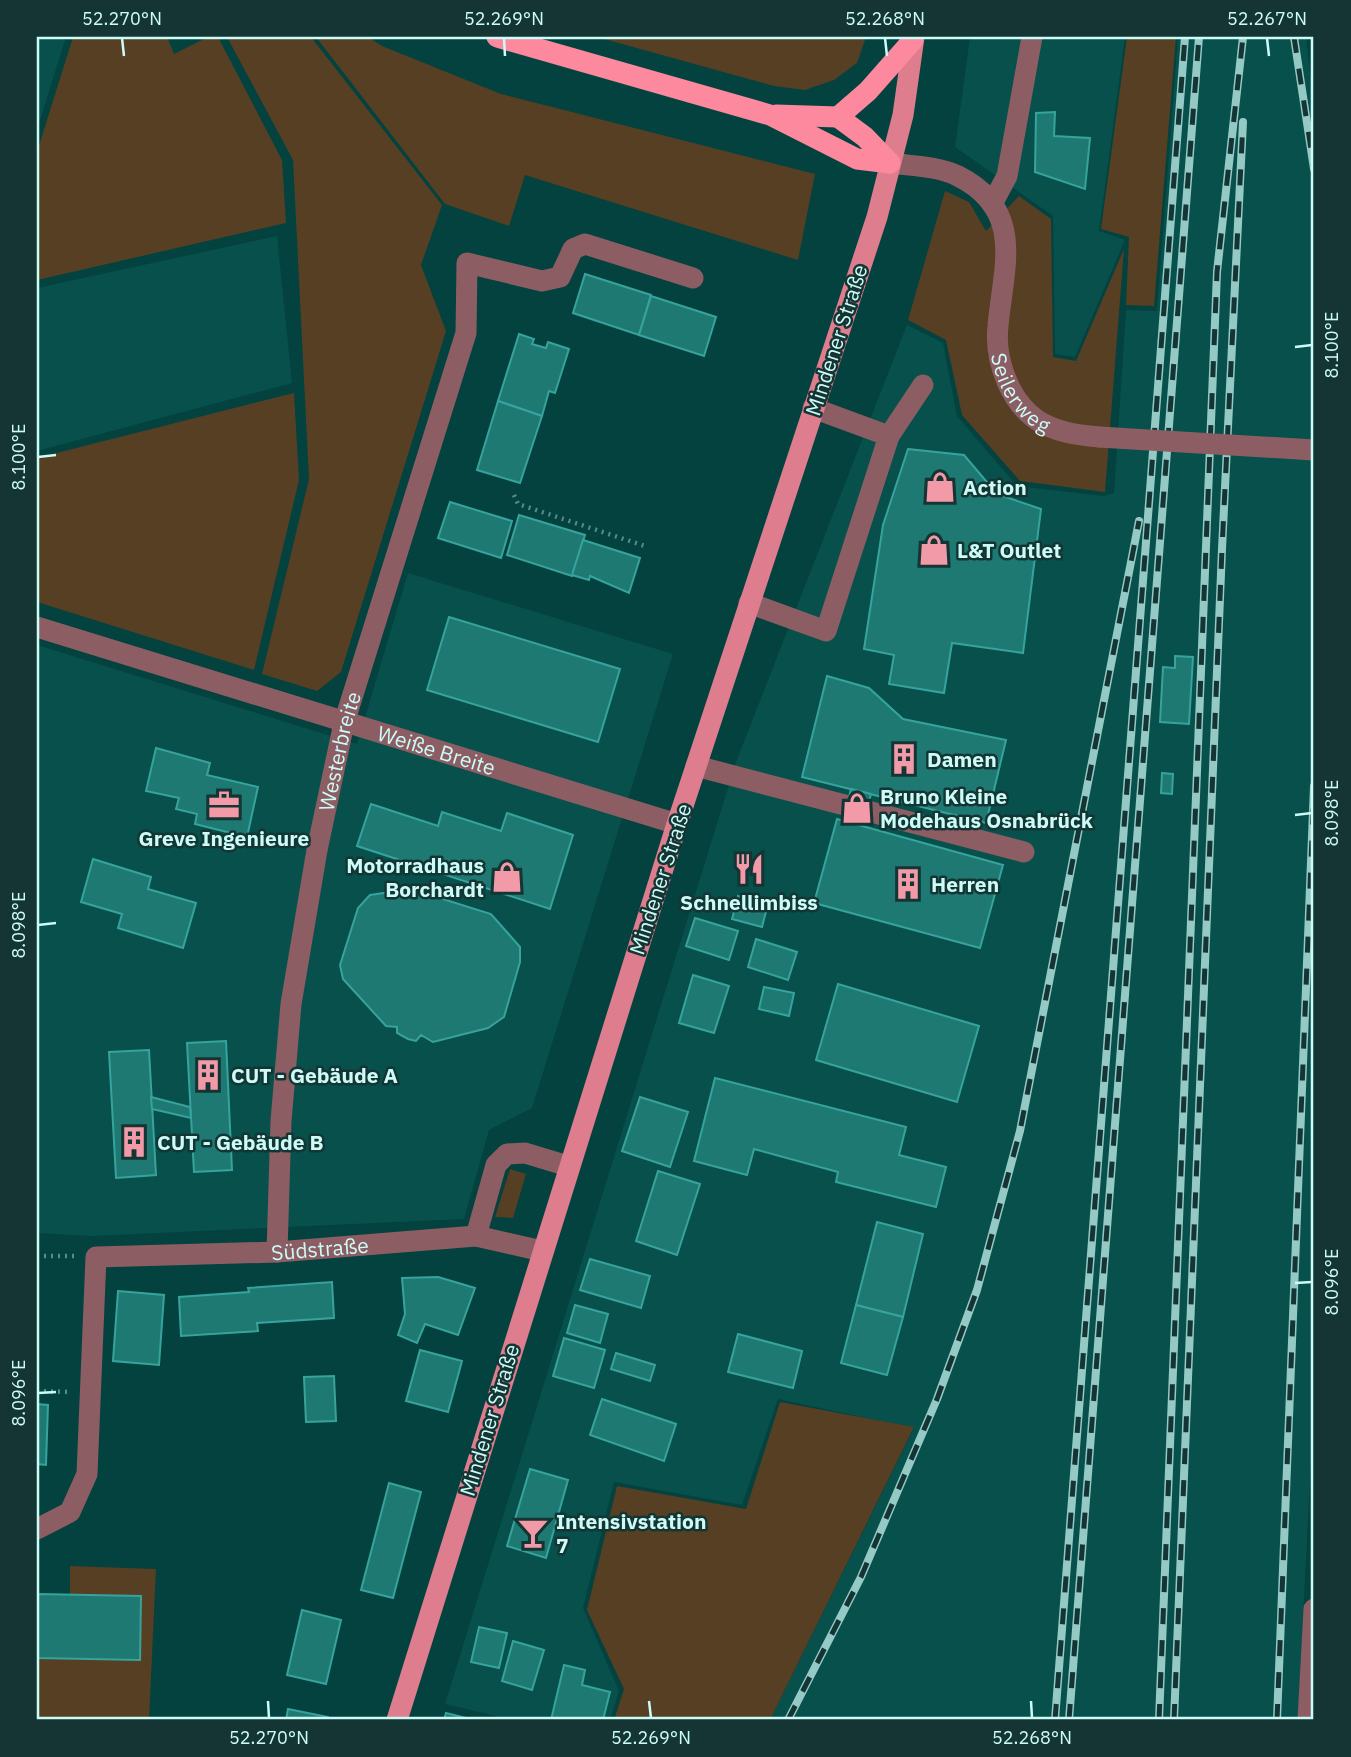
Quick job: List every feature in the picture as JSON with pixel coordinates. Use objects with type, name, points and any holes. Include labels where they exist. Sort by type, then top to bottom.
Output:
[{"type":"highway","points":[[496,37],[770,115],[857,159],[890,163]]},
{"type":"highway","points":[[838,117],[868,91],[914,38]]},
{"type":"highway","points":[[770,115],[838,117],[865,137],[890,163]]},
{"type":"main road","name":"Mindener Straße","points":[[397,1720],[677,824],[874,225],[903,115],[914,38]]},
{"type":"street","points":[[992,204],[1007,176],[1031,37]]},
{"type":"street","name":"Seilerweg","points":[[890,163],[935,168],[958,176],[988,197],[1004,228],[1007,268],[997,329],[1001,368],[1018,401],[1041,423],[1070,434],[1099,437],[1314,450]]},
{"type":"street","name":"Westerbreite","points":[[277,1252],[281,1121],[290,1004],[317,849],[344,723],[466,333],[467,263],[542,281],[561,277],[572,248],[585,244],[693,278]]},
{"type":"street","points":[[749,603],[826,631],[889,436],[923,385]]},
{"type":"street","points":[[813,408],[889,436]]},
{"type":"street","name":"Weiße Breite","points":[[37,627],[677,824]]},
{"type":"street","points":[[696,766],[1024,852]]},
{"type":"street","points":[[476,1236],[496,1165],[508,1154],[525,1153],[568,1166]]},
{"type":"street","name":"Südstraße","points":[[96,1257],[277,1252],[476,1236],[542,1251]]},
{"type":"street","points":[[37,1529],[70,1512],[87,1474],[96,1257]]},
{"type":"street","points":[[1308,1720],[1314,1609]]},
{"type":"path","points":[[514,495],[519,503],[645,546]]},
{"type":"path","points":[[37,1256],[96,1257]]},
{"type":"path","points":[[37,1391],[90,1392]]},
{"type":"shaded area","points":[[37,37],[66,37],[37,130]]},
{"type":"shaded area","points":[[73,37],[167,37],[174,54],[208,37],[218,37],[282,160],[286,223],[37,280],[37,152]]},
{"type":"shaded area","points":[[227,37],[311,37],[442,205],[421,265],[446,331],[341,672],[317,691],[262,674],[309,479],[293,160]]},
{"type":"shaded area","points":[[316,37],[368,37],[382,46],[501,94],[815,174],[798,260],[525,175],[509,226],[445,204]]},
{"type":"shaded area","points":[[597,37],[866,37],[857,63],[834,80],[805,90],[774,86]]},
{"type":"shaded area","points":[[970,37],[1125,37],[1099,231],[1125,240],[1075,357],[1055,354],[1053,216],[955,147]]},
{"type":"shaded area","points":[[1127,37],[1176,37],[1154,306],[1126,305],[1129,237],[1101,229]]},
{"type":"shaded area","points":[[1178,37],[1306,37],[1314,107],[1314,1401],[1298,1720],[770,1720],[914,1428],[778,1399],[742,1505],[614,1482],[583,1608],[619,1691],[610,1720],[512,1720],[445,1704],[736,762],[907,325],[943,343],[957,416],[1017,486],[1103,496],[1114,493],[1126,310],[1157,311]]},
{"type":"shaded area","points":[[945,191],[969,202],[986,231],[1019,196],[1051,219],[1053,357],[1076,361],[1124,249],[1105,492],[1020,481],[962,415],[946,340],[908,320]]},
{"type":"shaded area","points":[[277,236],[292,383],[37,451],[37,288]]},
{"type":"shaded area","points":[[294,393],[299,480],[254,670],[37,602],[37,458]]},
{"type":"shaded area","points":[[408,573],[673,654],[532,1108],[489,1130],[464,1219],[93,1236],[37,1233],[37,645],[357,744]]},
{"type":"shaded area","points":[[510,1169],[526,1174],[513,1218],[495,1217]]},
{"type":"shaded area","points":[[780,1402],[914,1427],[770,1720],[614,1720],[624,1689],[587,1610],[617,1486],[746,1509]]},
{"type":"shaded area","points":[[70,1566],[156,1569],[149,1720],[37,1720],[37,1658],[140,1660],[141,1596],[70,1595]]},
{"type":"building","points":[[1055,112],[1054,136],[1090,138],[1085,189],[1035,172],[1036,113]]},
{"type":"building","points":[[585,274],[651,295],[639,335],[573,313]]},
{"type":"building","points":[[651,296],[716,317],[704,356],[639,335]]},
{"type":"building","points":[[519,334],[534,339],[532,344],[546,348],[548,342],[569,349],[555,393],[549,391],[542,416],[498,401]]},
{"type":"building","points":[[498,401],[542,416],[520,483],[477,470]]},
{"type":"building","points":[[908,449],[964,455],[997,494],[1041,509],[1023,653],[952,643],[944,693],[889,684],[894,655],[864,649],[883,525]]},
{"type":"building","points":[[450,502],[512,521],[501,558],[438,538]]},
{"type":"building","points":[[519,515],[585,535],[572,576],[507,555]]},
{"type":"building","points":[[583,540],[640,558],[629,593],[590,576],[589,580],[572,575]]},
{"type":"building","points":[[449,617],[620,669],[598,742],[427,690]]},
{"type":"building","points":[[1175,656],[1193,657],[1189,724],[1160,722],[1163,667],[1175,668]]},
{"type":"building","name":"Damen","points":[[827,676],[869,688],[903,719],[1006,740],[986,823],[802,777]]},
{"type":"building","points":[[156,748],[210,763],[207,775],[258,787],[247,837],[195,824],[197,814],[176,809],[179,798],[146,791]]},
{"type":"building","points":[[1162,773],[1173,774],[1172,794],[1161,793]]},
{"type":"building","points":[[851,789],[871,794],[863,826],[843,821]]},
{"type":"building","name":"Motorradhaus Borchardt","points":[[371,804],[438,826],[442,812],[501,831],[507,813],[573,835],[550,909],[357,846]]},
{"type":"building","name":"Herren","points":[[837,819],[1003,865],[980,948],[814,903]]},
{"type":"building","points":[[93,859],[151,877],[148,889],[196,903],[183,948],[118,928],[122,914],[81,902]]},
{"type":"building","points":[[411,889],[491,914],[520,947],[520,962],[504,1017],[488,1028],[433,1042],[421,1035],[416,1041],[408,1039],[397,1033],[397,1027],[386,1026],[343,979],[340,965],[358,908],[370,895]]},
{"type":"building","points":[[738,896],[768,904],[762,927],[732,919]]},
{"type":"building","points":[[695,918],[738,931],[729,960],[686,946]]},
{"type":"building","points":[[756,939],[797,952],[788,980],[748,967]]},
{"type":"building","points":[[693,975],[729,986],[714,1033],[679,1023]]},
{"type":"building","points":[[838,984],[979,1026],[957,1102],[816,1060]]},
{"type":"building","points":[[764,987],[794,993],[789,1016],[759,1009]]},
{"type":"building","name":"CUT - Gebäude A","points":[[226,1041],[232,1170],[194,1172],[187,1043]]},
{"type":"building","name":"CUT - Gebäude B","points":[[149,1050],[156,1175],[116,1178],[109,1052]]},
{"type":"building","points":[[715,1078],[906,1127],[899,1155],[946,1167],[936,1207],[836,1182],[838,1172],[754,1149],[747,1175],[694,1161]]},
{"type":"building","points":[[151,1097],[190,1107],[191,1118],[152,1109]]},
{"type":"building","points":[[640,1097],[688,1112],[670,1167],[622,1151]]},
{"type":"building","points":[[658,1171],[700,1184],[677,1255],[636,1241]]},
{"type":"building","points":[[877,1222],[923,1234],[903,1317],[856,1305]]},
{"type":"building","points":[[590,1259],[650,1276],[641,1308],[580,1290]]},
{"type":"building","points":[[438,1277],[475,1288],[458,1335],[425,1324],[417,1343],[398,1335],[405,1314],[402,1278]]},
{"type":"building","points":[[332,1282],[334,1318],[257,1323],[258,1331],[181,1336],[179,1297],[249,1292],[248,1288]]},
{"type":"building","points":[[118,1291],[164,1295],[159,1365],[113,1361]]},
{"type":"building","points":[[575,1305],[608,1314],[600,1343],[567,1333]]},
{"type":"building","points":[[856,1305],[903,1317],[887,1375],[841,1363]]},
{"type":"building","points":[[738,1334],[802,1351],[793,1388],[728,1372]]},
{"type":"building","points":[[564,1338],[605,1350],[594,1388],[553,1376]]},
{"type":"building","points":[[420,1350],[462,1361],[448,1412],[406,1401]]},
{"type":"building","points":[[616,1353],[655,1365],[650,1381],[611,1369]]},
{"type":"building","points":[[334,1376],[336,1421],[306,1422],[304,1377]]},
{"type":"building","points":[[602,1399],[676,1424],[664,1461],[590,1435]]},
{"type":"building","points":[[37,1404],[48,1405],[46,1465],[37,1464]]},
{"type":"building","points":[[530,1469],[568,1480],[546,1558],[507,1546]]},
{"type":"building","points":[[389,1483],[421,1492],[393,1598],[361,1590]]},
{"type":"building","points":[[37,1594],[141,1596],[140,1660],[37,1658]]},
{"type":"building","points":[[302,1610],[341,1620],[326,1684],[287,1675]]},
{"type":"building","points":[[479,1627],[507,1633],[499,1668],[471,1662]]},
{"type":"building","points":[[513,1641],[544,1650],[532,1690],[502,1681]]},
{"type":"building","points":[[564,1665],[585,1670],[582,1685],[610,1692],[603,1720],[551,1720]]},
{"type":"building","points":[[288,1709],[328,1717],[328,1720],[286,1720]]},
{"type":"building","points":[[446,1713],[474,1720],[444,1720]]},
{"type":"railway","points":[[1055,1720],[1185,37]]},
{"type":"railway","points":[[1069,1720],[1199,37]]},
{"type":"railway","points":[[1159,1720],[1217,272],[1243,37]]},
{"type":"railway","points":[[1294,37],[1314,169]]},
{"type":"railway","points":[[1174,1720],[1222,549],[1243,122]]},
{"type":"railway","points":[[788,1720],[861,1577],[937,1399],[977,1290],[1020,1131],[1139,521]]},
{"type":"railway","points":[[1277,1720],[1314,786]]},
{"type":"place","name":"Action","points":[[940,487]]},
{"type":"place","name":"L&T Outlet","points":[[934,550]]},
{"type":"place","name":"Damen","points":[[904,759]]},
{"type":"place","name":"Greve Ingenieure","points":[[224,805]]},
{"type":"place","name":"Bruno Kleine Modehaus Osnabrück","points":[[857,808]]},
{"type":"place","name":"Schnellimbiss","points":[[749,869]]},
{"type":"place","name":"Motorradhaus Borchardt","points":[[507,877]]},
{"type":"place","name":"Herren","points":[[908,884]]},
{"type":"place","name":"CUT - Gebäude A","points":[[208,1075]]},
{"type":"place","name":"CUT - Gebäude B","points":[[134,1142]]},
{"type":"place","name":"Intensivstation 7","points":[[533,1533]]}]
